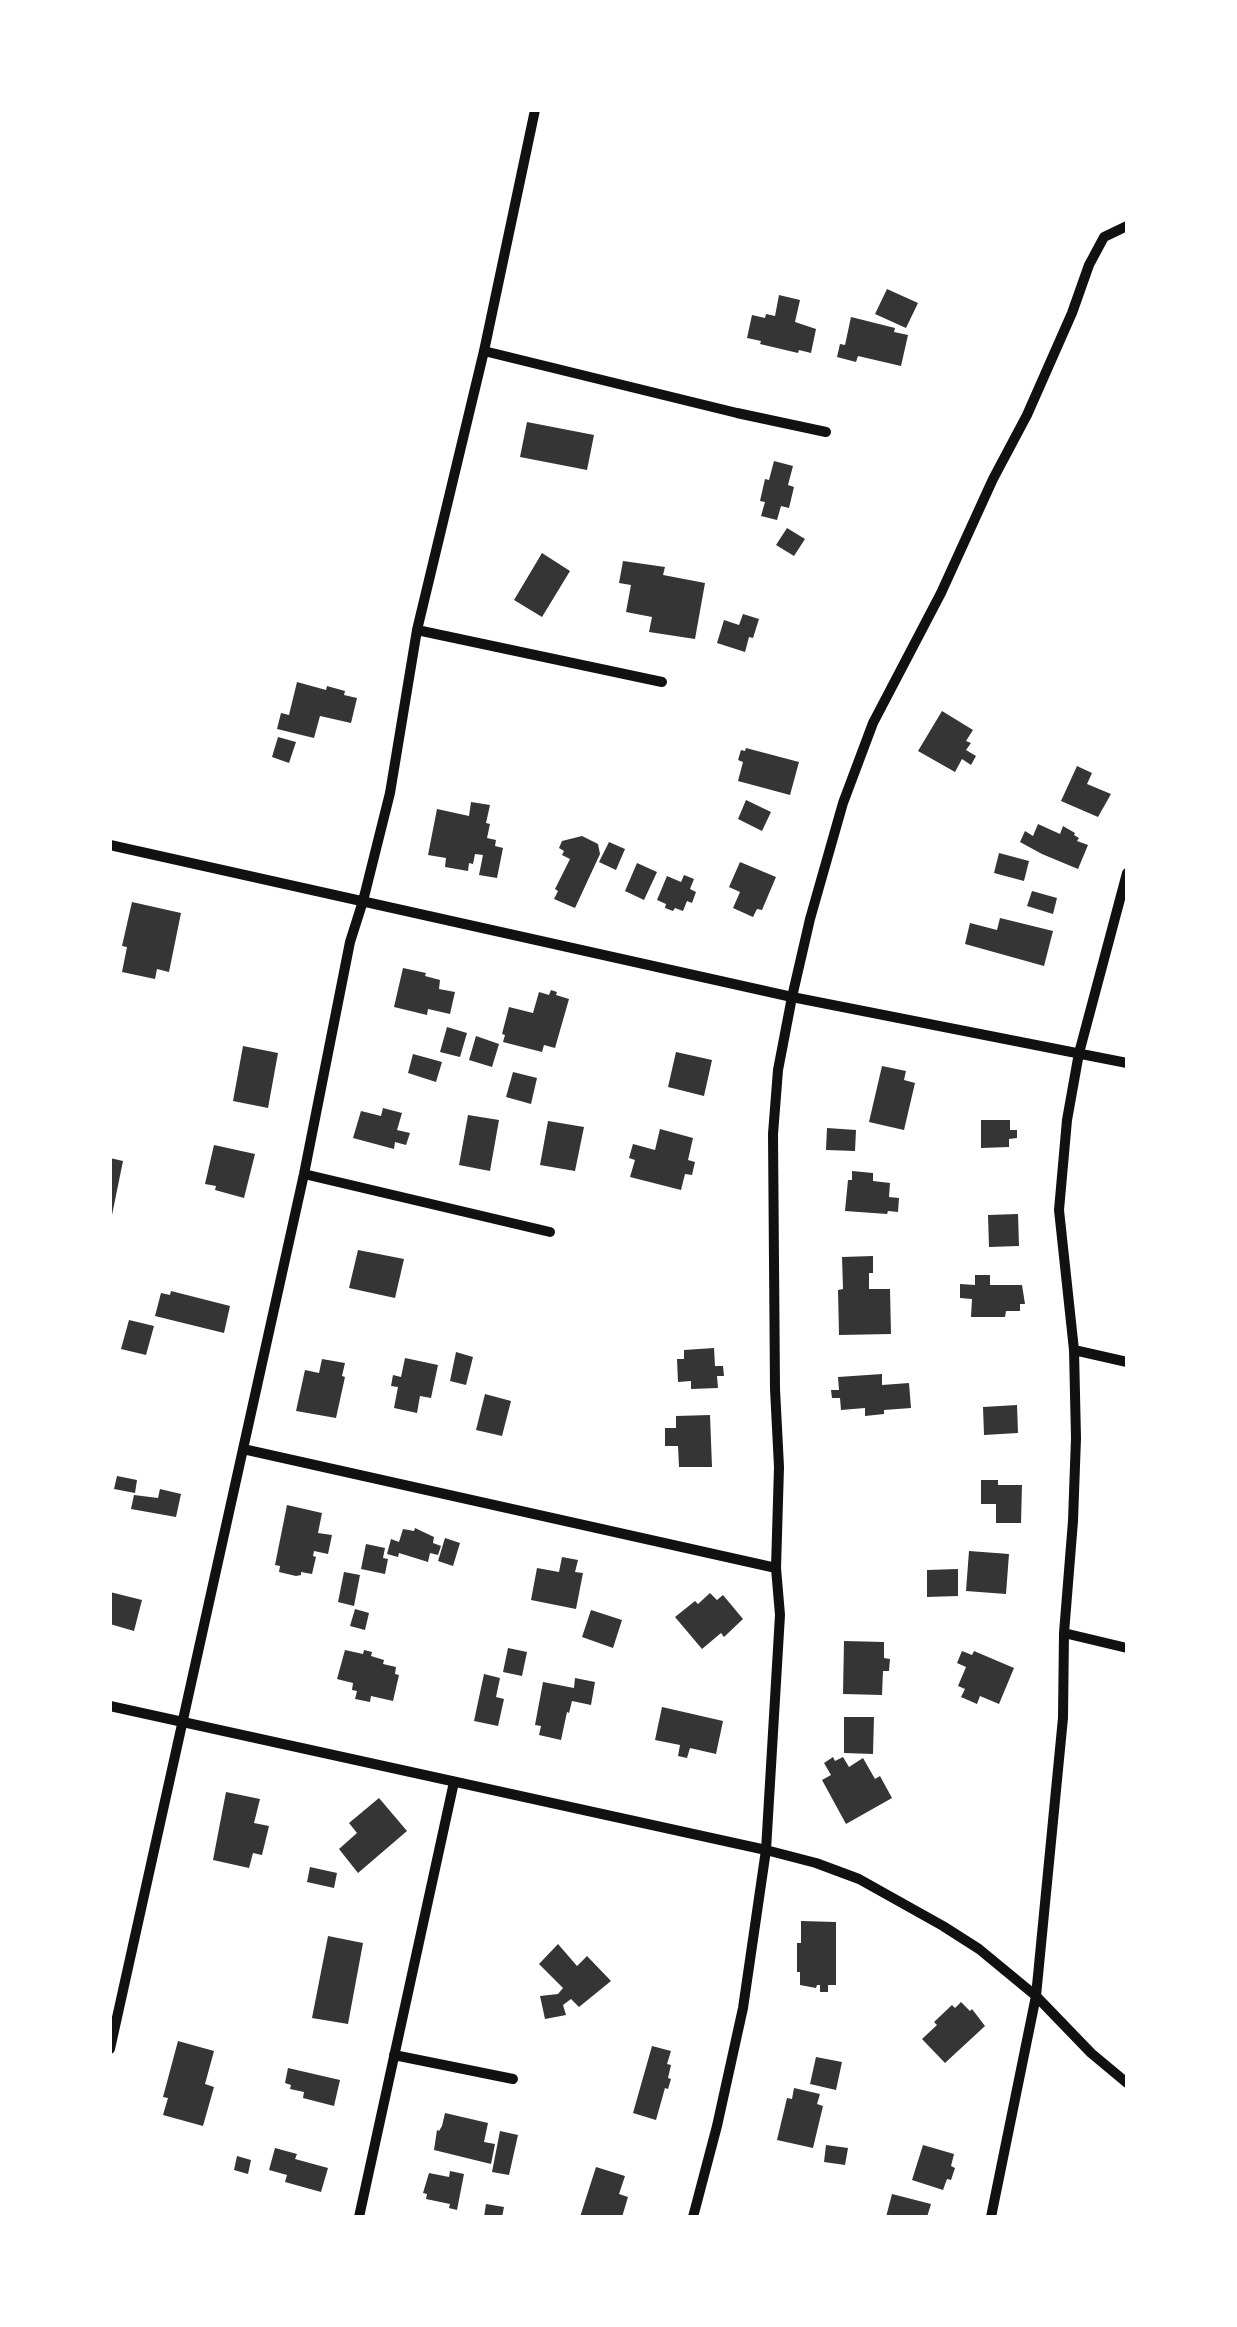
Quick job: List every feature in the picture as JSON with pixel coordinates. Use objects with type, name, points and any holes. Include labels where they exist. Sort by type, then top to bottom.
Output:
[{"type":"street","points":[[110,2049],[304,1174],[350,942],[390,793],[417,630],[484,351],[535,110]]},
{"type":"street","points":[[694,2217],[743,2008],[766,1850],[780,1653],[773,1134],[778,1070],[792,996],[843,802],[873,722],[1027,415],[1072,314],[1089,264],[1104,237],[1126,226]]},
{"type":"street","points":[[484,351],[826,432]]},
{"type":"street","points":[[417,630],[662,682]]},
{"type":"street","points":[[110,845],[792,996],[1127,1063]]},
{"type":"street","points":[[991,2217],[1036,1996],[1062,1718],[1076,1438],[1074,1350],[1060,1210],[1067,1120],[1079,1053],[1127,873]]},
{"type":"street","points":[[304,1174],[550,1232]]},
{"type":"street","points":[[1074,1350],[1127,1362]]},
{"type":"street","points":[[244,1450],[776,1568]]},
{"type":"street","points":[[1064,1633],[1127,1648]]},
{"type":"street","points":[[110,1706],[816,1862],[859,1879],[978,1949],[1036,1996],[1091,2053],[1127,2083]]},
{"type":"street","points":[[359,2217],[454,1782]]},
{"type":"street","points":[[394,2055],[513,2079]]},
{"type":"building","points":[[887,289],[918,303],[906,328],[875,314]]},
{"type":"building","points":[[779,295],[800,300],[795,322],[816,329],[811,353],[747,338],[752,315],[775,316]]},
{"type":"building","points":[[851,317],[908,335],[901,366],[858,356],[856,362],[837,357],[840,344],[845,345]]},
{"type":"building","points":[[527,422],[594,435],[587,470],[520,457]]},
{"type":"building","points":[[774,461],[793,466],[788,485],[794,487],[789,508],[781,506],[777,520],[761,516],[765,502],[760,501]]},
{"type":"building","points":[[787,528],[805,539],[794,556],[776,545]]},
{"type":"building","points":[[542,553],[570,571],[542,617],[514,600]]},
{"type":"building","points":[[623,561],[665,567],[663,575],[705,583],[695,639],[649,632],[652,617],[626,612],[631,585],[619,583]]},
{"type":"building","points":[[743,614],[759,619],[745,652],[717,643],[724,620],[739,625]]},
{"type":"building","points":[[297,682],[326,690],[327,686],[357,698],[351,723],[320,716],[314,738],[277,729],[281,713],[289,715]]},
{"type":"building","points":[[942,711],[973,730],[966,750],[976,756],[971,765],[962,759],[955,772],[918,751]]},
{"type":"building","points":[[278,737],[296,742],[289,763],[272,757]]},
{"type":"building","points":[[741,750],[799,762],[790,795],[738,781],[743,762],[738,760]]},
{"type":"building","points":[[1077,766],[1092,773],[1087,784],[1111,794],[1098,817],[1061,801]]},
{"type":"building","points":[[746,800],[771,812],[762,831],[738,819]]},
{"type":"building","points":[[471,802],[490,805],[487,838],[496,840],[495,846],[503,848],[497,878],[479,875],[483,855],[475,854],[468,871],[445,867],[446,858],[428,855],[437,809],[469,816]]},
{"type":"building","points":[[1038,824],[1060,834],[1063,826],[1075,833],[1077,841],[1088,845],[1078,869],[1020,842],[1025,831],[1033,836]]},
{"type":"building","points":[[582,836],[598,844],[600,854],[575,908],[554,899],[570,859],[562,855],[562,841]]},
{"type":"building","points":[[609,842],[625,849],[616,870],[599,862]]},
{"type":"building","points":[[999,853],[1029,861],[1024,881],[994,873]]},
{"type":"building","points":[[740,862],[776,877],[762,910],[757,909],[753,917],[733,908],[740,892],[729,887]]},
{"type":"building","points":[[637,863],[657,872],[644,900],[625,891]]},
{"type":"building","points":[[684,875],[694,879],[690,889],[696,892],[692,903],[687,901],[683,911],[665,908],[666,904],[657,900],[667,876],[681,882]]},
{"type":"building","points":[[1032,891],[1057,898],[1053,914],[1027,906]]},
{"type":"building","points":[[132,902],[181,913],[169,972],[157,969],[155,979],[122,972],[127,947],[122,946]]},
{"type":"building","points":[[1000,918],[1053,931],[1044,966],[965,944],[970,923],[997,930]]},
{"type":"building","points":[[403,968],[426,973],[425,976],[440,980],[439,989],[455,992],[450,1014],[428,1009],[427,1015],[394,1007]]},
{"type":"building","points":[[551,990],[569,999],[555,1048],[544,1045],[542,1052],[503,1042],[509,1007],[533,1013],[539,992],[549,995]]},
{"type":"building","points":[[447,1027],[467,1033],[460,1057],[440,1052]]},
{"type":"building","points":[[476,1036],[499,1044],[492,1067],[469,1060]]},
{"type":"building","points":[[243,1046],[278,1053],[268,1108],[233,1101]]},
{"type":"building","points":[[676,1052],[712,1060],[704,1096],[668,1087]]},
{"type":"building","points":[[413,1054],[442,1062],[436,1082],[408,1073]]},
{"type":"building","points":[[882,1066],[906,1071],[904,1080],[915,1083],[904,1130],[869,1122]]},
{"type":"building","points":[[513,1072],[537,1078],[531,1104],[506,1097]]},
{"type":"building","points":[[383,1108],[402,1113],[397,1130],[410,1133],[406,1145],[395,1142],[394,1149],[353,1138],[361,1111],[381,1116]]},
{"type":"building","points":[[468,1115],[499,1120],[490,1171],[459,1165]]},
{"type":"building","points":[[981,1120],[1010,1120],[1010,1130],[1017,1130],[1017,1138],[1009,1139],[1009,1147],[981,1148]]},
{"type":"building","points":[[548,1121],[584,1127],[575,1171],[540,1165]]},
{"type":"building","points":[[827,1128],[856,1130],[855,1151],[826,1150]]},
{"type":"building","points":[[660,1129],[693,1138],[688,1160],[695,1162],[692,1175],[685,1174],[681,1190],[630,1177],[635,1160],[629,1158],[633,1144],[655,1150]]},
{"type":"building","points":[[214,1145],[255,1154],[244,1198],[205,1184]]},
{"type":"building","points":[[110,1158],[123,1161],[112,1215],[110,1215]]},
{"type":"building","points":[[852,1171],[873,1173],[873,1181],[890,1183],[889,1197],[899,1198],[898,1212],[845,1211]]},
{"type":"building","points":[[1018,1214],[1019,1246],[989,1247],[988,1215]]},
{"type":"building","points":[[358,1250],[404,1259],[395,1298],[349,1288]]},
{"type":"building","points":[[873,1256],[869,1289],[890,1289],[891,1334],[839,1335],[842,1257]]},
{"type":"building","points":[[975,1275],[990,1275],[990,1285],[1022,1285],[1025,1304],[1020,1304],[1020,1311],[1006,1311],[1005,1317],[971,1317],[972,1299],[960,1298],[960,1284],[975,1285]]},
{"type":"building","points":[[171,1291],[230,1306],[224,1333],[155,1316],[161,1293],[170,1295]]},
{"type":"building","points":[[129,1320],[154,1326],[146,1355],[121,1349]]},
{"type":"building","points":[[714,1348],[715,1366],[723,1366],[724,1376],[717,1376],[718,1388],[691,1389],[691,1381],[678,1382],[677,1359],[684,1359],[684,1350]]},
{"type":"building","points":[[456,1352],[473,1357],[466,1385],[450,1381]]},
{"type":"building","points":[[405,1358],[438,1365],[431,1398],[420,1396],[417,1413],[394,1408],[398,1387],[391,1386],[393,1375],[401,1377]]},
{"type":"building","points":[[322,1359],[345,1363],[336,1418],[296,1411],[305,1370],[319,1373]]},
{"type":"building","points":[[882,1374],[882,1385],[909,1383],[911,1408],[865,1416],[865,1408],[841,1410],[840,1398],[832,1398],[831,1390],[839,1390],[838,1377]]},
{"type":"building","points":[[485,1394],[511,1401],[502,1436],[476,1430]]},
{"type":"building","points":[[1017,1405],[1018,1433],[984,1435],[983,1407]]},
{"type":"building","points":[[710,1415],[712,1467],[679,1467],[678,1446],[665,1446],[665,1428],[676,1428],[676,1416]]},
{"type":"building","points":[[117,1476],[137,1480],[135,1493],[114,1489]]},
{"type":"building","points":[[981,1480],[1022,1485],[1021,1523],[996,1523],[996,1504],[981,1504]]},
{"type":"building","points":[[160,1489],[181,1494],[176,1517],[131,1509],[134,1495],[158,1498]]},
{"type":"building","points":[[287,1505],[322,1513],[318,1533],[332,1535],[328,1554],[314,1551],[312,1574],[279,1572],[280,1566],[275,1565]]},
{"type":"building","points":[[415,1528],[434,1537],[433,1543],[441,1546],[438,1555],[430,1553],[428,1562],[399,1553],[398,1557],[387,1554],[391,1539],[399,1542],[403,1529]]},
{"type":"building","points":[[445,1538],[460,1543],[453,1566],[438,1561]]},
{"type":"building","points":[[366,1544],[385,1548],[385,1574],[361,1569]]},
{"type":"building","points":[[969,1551],[1009,1554],[1006,1594],[966,1591]]},
{"type":"building","points":[[562,1557],[578,1560],[575,1572],[583,1573],[576,1609],[531,1600],[537,1568],[559,1572]]},
{"type":"building","points":[[958,1569],[958,1596],[927,1597],[927,1570]]},
{"type":"building","points":[[344,1572],[360,1575],[354,1606],[338,1602]]},
{"type":"building","points":[[110,1592],[142,1600],[134,1631],[110,1624]]},
{"type":"building","points":[[710,1593],[717,1600],[723,1595],[743,1619],[724,1637],[721,1633],[702,1649],[675,1617]]},
{"type":"building","points":[[355,1609],[369,1613],[365,1630],[350,1626]]},
{"type":"building","points":[[591,1610],[622,1620],[613,1648],[582,1637]]},
{"type":"building","points":[[844,1641],[884,1642],[884,1658],[890,1659],[889,1671],[883,1671],[882,1695],[843,1694]]},
{"type":"building","points":[[508,1648],[527,1652],[522,1676],[503,1672]]},
{"type":"building","points":[[345,1650],[372,1652],[371,1656],[384,1660],[383,1664],[396,1667],[395,1674],[399,1675],[393,1701],[371,1696],[370,1702],[355,1699],[353,1683],[337,1679]]},
{"type":"building","points":[[962,1651],[972,1655],[974,1651],[1014,1668],[999,1704],[980,1696],[977,1704],[961,1697],[965,1689],[958,1686],[966,1667],[957,1663]]},
{"type":"building","points":[[484,1674],[500,1678],[496,1697],[504,1699],[498,1726],[474,1721]]},
{"type":"building","points":[[575,1678],[595,1682],[591,1705],[572,1701],[561,1740],[539,1735],[541,1726],[535,1725],[543,1682],[574,1688]]},
{"type":"building","points":[[662,1707],[723,1721],[716,1754],[690,1748],[687,1758],[678,1756],[680,1745],[655,1740]]},
{"type":"building","points":[[844,1717],[874,1717],[873,1754],[844,1753]]},
{"type":"building","points":[[833,1757],[835,1761],[843,1757],[849,1767],[863,1758],[875,1779],[880,1776],[892,1798],[846,1824],[822,1780],[831,1775],[824,1763]]},
{"type":"building","points":[[226,1792],[260,1799],[254,1823],[269,1826],[262,1855],[253,1853],[249,1868],[213,1860]]},
{"type":"building","points":[[379,1798],[407,1831],[358,1873],[339,1849],[357,1833],[349,1823]]},
{"type":"building","points":[[310,1867],[337,1873],[334,1888],[307,1882]]},
{"type":"building","points":[[801,1921],[836,1922],[836,1985],[828,1985],[828,1992],[820,1992],[820,1985],[800,1985],[797,1943],[801,1943]]},
{"type":"building","points":[[328,1936],[363,1943],[348,2024],[312,2018]]},
{"type":"building","points":[[558,1944],[577,1966],[587,1956],[611,1981],[579,2007],[571,1999],[563,2005],[566,2015],[545,2019],[540,1996],[558,1994],[563,1988],[539,1964]]},
{"type":"building","points":[[961,2002],[985,2026],[945,2063],[922,2039],[937,2025],[934,2022]]},
{"type":"building","points":[[178,2041],[214,2051],[205,2084],[214,2087],[203,2126],[163,2115],[168,2098],[163,2097]]},
{"type":"building","points":[[652,2046],[671,2051],[667,2064],[671,2065],[671,2079],[656,2120],[633,2113]]},
{"type":"building","points":[[816,2057],[842,2062],[836,2090],[810,2084]]},
{"type":"building","points":[[288,2068],[340,2080],[334,2106],[303,2098],[304,2092],[290,2089],[291,2085],[285,2083]]},
{"type":"building","points":[[794,2088],[820,2094],[817,2104],[823,2106],[813,2148],[777,2140],[787,2098],[792,2099]]},
{"type":"building","points":[[445,2113],[488,2123],[484,2142],[495,2144],[491,2164],[434,2150]]},
{"type":"building","points":[[500,2131],[518,2135],[509,2175],[492,2172]]},
{"type":"building","points":[[826,2145],[848,2148],[845,2165],[824,2162]]},
{"type":"building","points":[[923,2145],[954,2154],[951,2166],[955,2168],[943,2190],[912,2180]]},
{"type":"building","points":[[275,2148],[297,2154],[295,2159],[328,2168],[321,2192],[285,2182],[287,2175],[269,2170]]},
{"type":"building","points":[[237,2156],[251,2160],[248,2174],[234,2170]]},
{"type":"building","points":[[596,2167],[625,2176],[619,2194],[628,2197],[622,2217],[580,2217]]},
{"type":"building","points":[[450,2171],[464,2174],[457,2210],[449,2208],[450,2204],[426,2199],[427,2194],[423,2193],[429,2173],[449,2177]]},
{"type":"building","points":[[892,2194],[931,2204],[927,2217],[886,2217]]},
{"type":"building","points":[[486,2204],[504,2207],[502,2217],[484,2217]]}]
